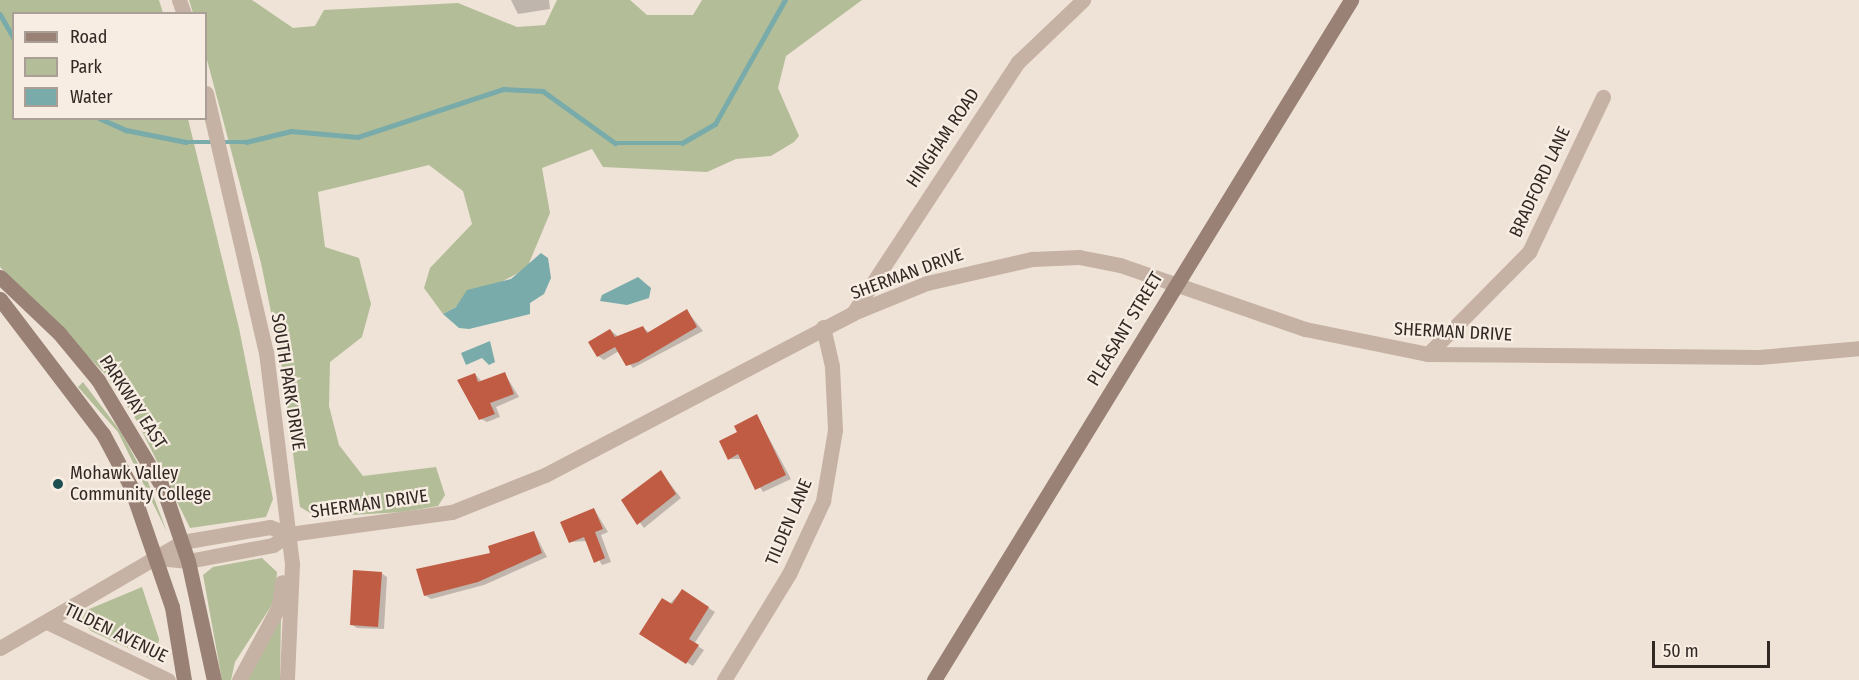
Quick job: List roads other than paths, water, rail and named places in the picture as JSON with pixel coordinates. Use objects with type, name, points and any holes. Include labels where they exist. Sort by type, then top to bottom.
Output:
[{"type":"street","name":"HINGHAM ROAD","points":[[854,313],[1018,62],[1083,0]]},
{"type":"street","name":"PLEASANT STREET","points":[[933,680],[1349,0]]},
{"type":"street","name":"SOUTH PARK DRIVE","points":[[207,97],[266,352],[289,534],[288,553],[292,564],[287,680]]},
{"type":"street","name":"BRADFORD LANE","points":[[1428,354],[1529,252],[1603,97]]},
{"type":"street","name":"SHERMAN DRIVE","points":[[159,558],[188,561],[273,545],[289,534],[451,512],[545,476],[823,327],[854,313],[927,283],[1032,259],[1079,257],[1176,282],[1305,329],[1428,354],[1759,357],[1859,348]]},
{"type":"street","name":"PARKWAY EAST","points":[[0,277],[59,333],[98,380],[163,488],[188,561],[214,680]]},
{"type":"street","points":[[0,299],[102,434],[130,485],[159,558],[184,680]]},
{"type":"street","name":"TILDEN LANE","points":[[724,680],[789,574],[825,493],[835,430],[832,366],[823,327]]},
{"type":"street","name":"SHERMAN DRIVE","points":[[0,648],[159,558],[182,542],[270,527],[289,534]]},
{"type":"street","points":[[239,680],[279,606],[288,553]]},
{"type":"street","name":"TILDEN AVENUE","points":[[47,622],[168,680]]},
{"type":"water","points":[[541,253],[548,258],[551,278],[544,294],[530,303],[530,314],[469,329],[459,328],[443,314],[456,307],[467,290],[511,279]]},
{"type":"water","points":[[638,277],[651,288],[649,298],[627,305],[600,301],[602,295]]},
{"type":"water","points":[[490,341],[495,362],[489,365],[482,358],[466,365],[461,353]]},
{"type":"waterway","points":[[104,120],[126,130],[186,142],[246,142],[291,131],[358,137],[503,89],[543,91],[615,143],[682,143],[715,124],[785,0]]},
{"type":"waterway","points":[[0,14],[12,35]]},
{"type":"place","name":"Mohawk Valley Community College","points":[[58,484]]}]
